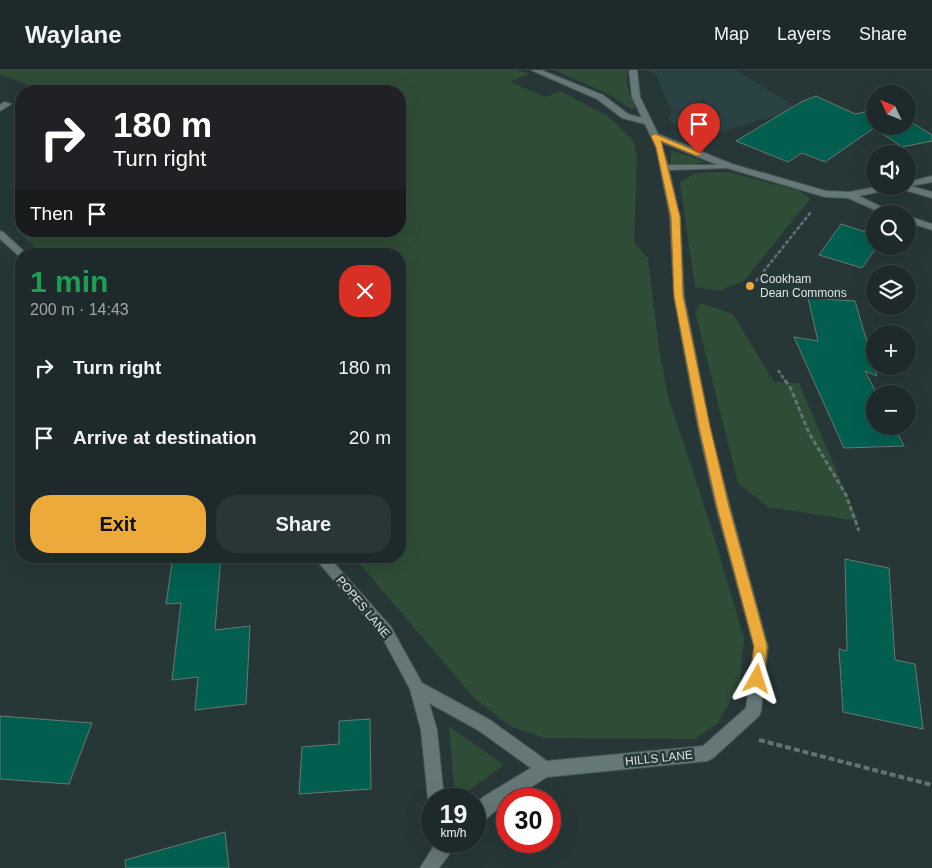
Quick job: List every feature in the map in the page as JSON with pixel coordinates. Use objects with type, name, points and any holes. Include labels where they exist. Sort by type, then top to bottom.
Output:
[{"type":"street","points":[[535,70],[600,97],[625,116],[647,122]]},
{"type":"street","name":"HILLS LANE","points":[[486,806],[545,770],[707,753],[753,711],[760,646],[704,427],[679,296],[676,217],[663,168],[660,147],[636,97],[633,70]]},
{"type":"street","points":[[0,109],[7,104]]},
{"type":"street","points":[[655,136],[729,166],[825,194],[850,195],[866,192]]},
{"type":"street","points":[[663,168],[729,166]]},
{"type":"street","points":[[916,182],[932,179]]},
{"type":"street","points":[[916,190],[932,195]]},
{"type":"street","points":[[850,195],[872,205]]},
{"type":"street","points":[[916,222],[932,227]]},
{"type":"street","points":[[0,234],[15,248]]},
{"type":"street","name":"POPES LANE","points":[[326,563],[386,631],[417,688],[429,730],[435,788]]},
{"type":"street","points":[[417,688],[484,725],[545,770]]},
{"type":"street","points":[[429,868],[438,853]]},
{"type":"path","points":[[752,286],[825,194]]},
{"type":"path","points":[[778,370],[791,389],[810,433],[846,495],[859,531]]},
{"type":"path","points":[[730,732],[932,785]]},
{"type":"shaded area","points":[[646,70],[736,70],[802,111],[760,120],[695,140],[668,119],[672,111],[656,75]]},
{"type":"green space","points":[[0,70],[518,70],[529,74],[510,82],[546,97],[560,91],[608,116],[633,140],[637,155],[634,242],[648,258],[659,349],[668,396],[712,530],[744,638],[740,682],[718,723],[695,739],[544,738],[510,726],[474,698],[359,563],[406,563],[406,248],[36,248],[24,237],[406,237],[406,85],[29,85],[0,74]]},
{"type":"green space","points":[[554,70],[627,70],[627,85],[635,108],[632,109],[608,94]]},
{"type":"green space","points":[[670,150],[706,162],[675,166],[671,164]]},
{"type":"green space","points":[[728,172],[800,191],[810,199],[744,281],[719,291],[695,287],[680,183],[694,173]]},
{"type":"green space","points":[[701,303],[733,314],[774,382],[799,383],[858,521],[768,507],[738,483],[695,312]]},
{"type":"green space","points":[[449,726],[504,765],[473,788],[454,788]]},
{"type":"building","points":[[816,96],[855,114],[866,112],[866,134],[825,162],[802,153],[788,162],[736,141],[803,101]]},
{"type":"building","points":[[916,125],[932,135],[932,141],[912,145],[899,145],[884,135],[916,135]]},
{"type":"building","points":[[841,224],[866,232],[866,255],[871,255],[862,268],[819,255]]},
{"type":"building","points":[[808,298],[855,301],[866,338],[865,371],[872,385],[866,385],[866,435],[898,435],[904,446],[844,448],[794,337],[818,341]]},
{"type":"building","points":[[845,559],[889,568],[895,660],[915,664],[923,729],[843,712],[839,649],[847,651]]},
{"type":"building","points":[[172,563],[220,563],[215,630],[250,626],[246,704],[195,710],[198,677],[172,680],[181,603],[166,604]]},
{"type":"building","points":[[0,716],[92,723],[69,784],[0,779]]},
{"type":"building","points":[[370,719],[371,789],[299,794],[302,747],[339,744],[339,721]]},
{"type":"building","points":[[225,832],[229,868],[126,868],[125,860]]},
{"type":"place","name":"Cookham Dean Commons","points":[[750,286]]},
{"type":"route","points":[[699,154],[655,136],[660,147],[663,168],[676,217],[679,296],[704,427],[760,646],[757,679]]}]
